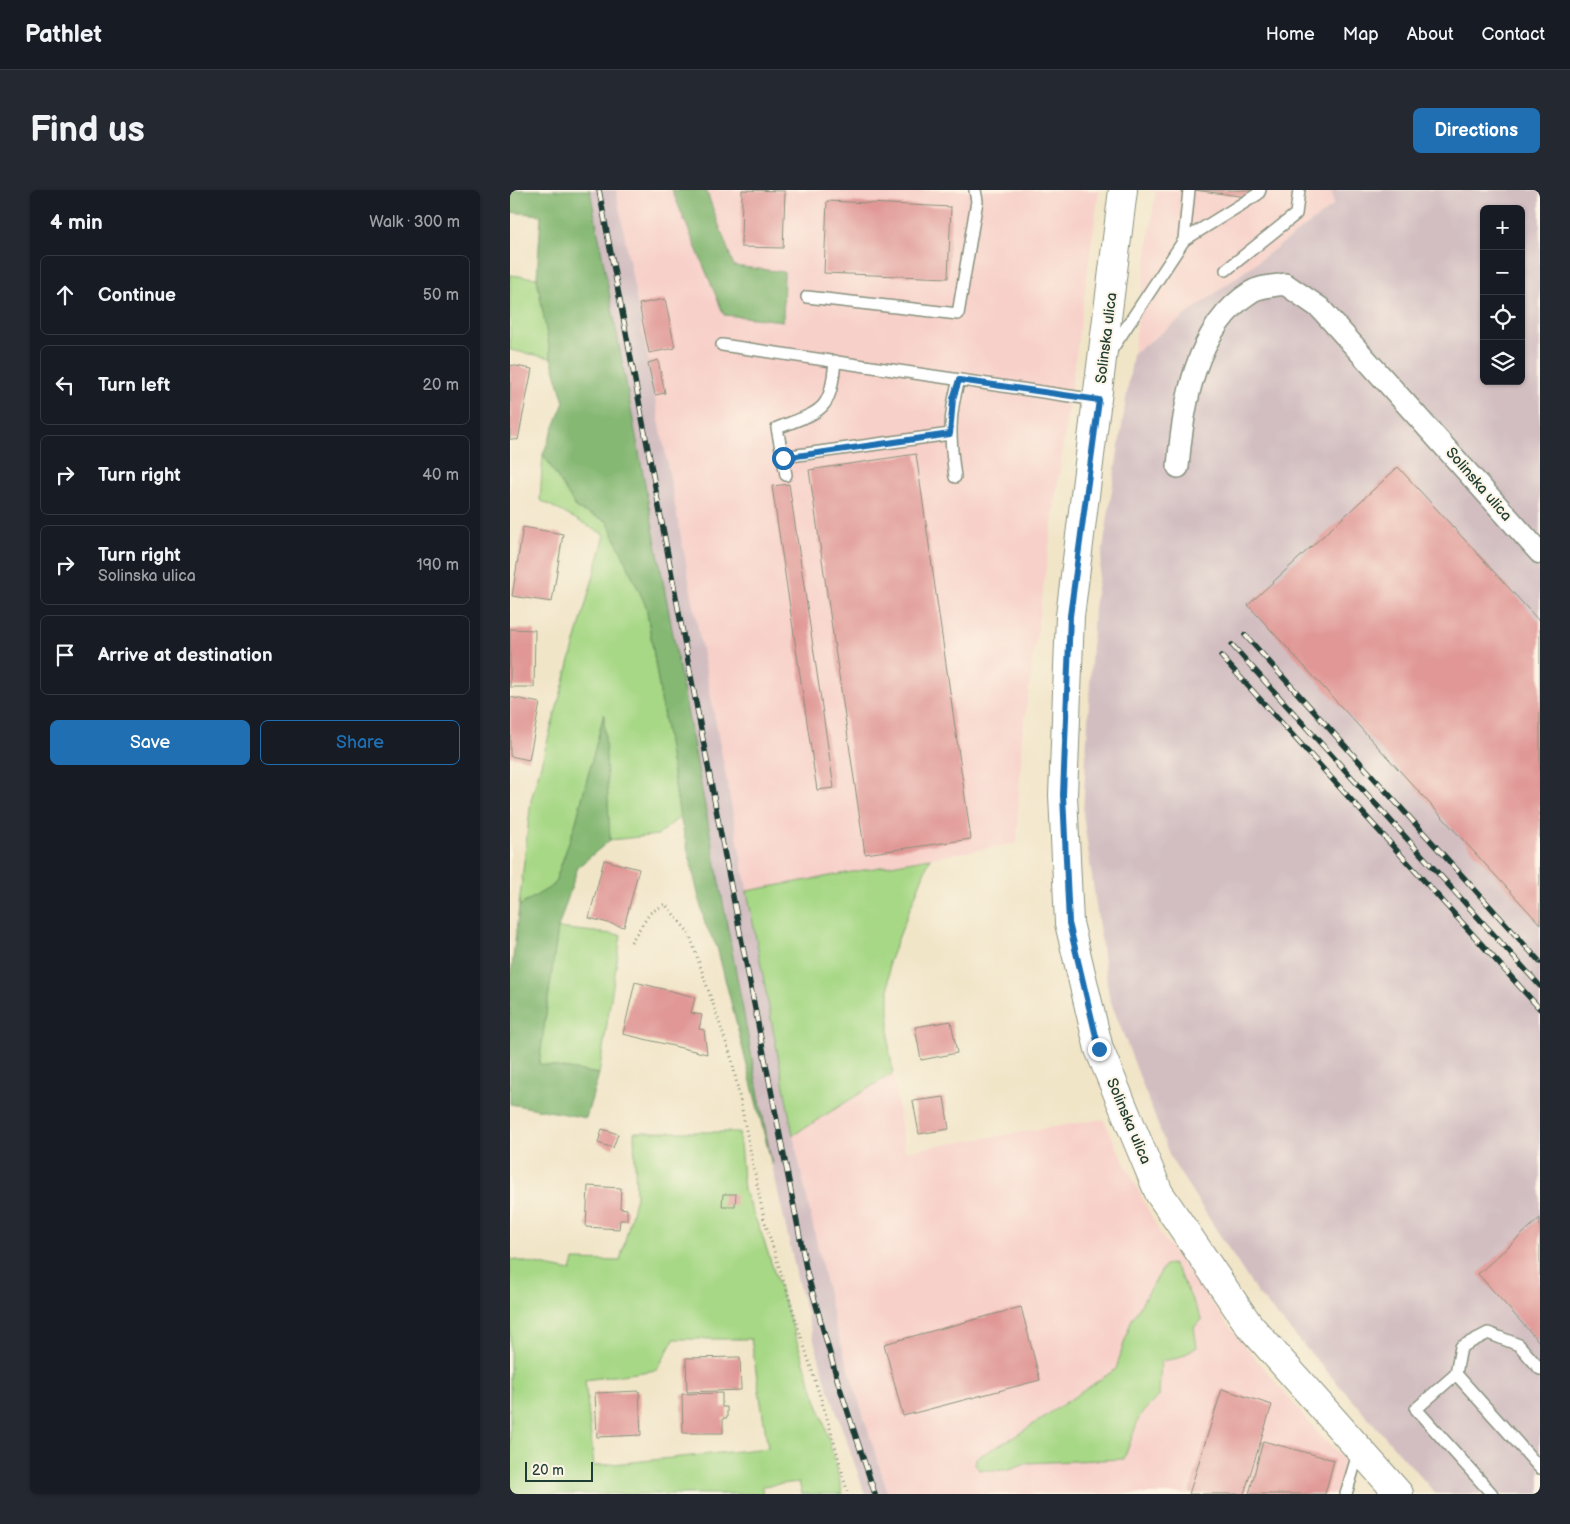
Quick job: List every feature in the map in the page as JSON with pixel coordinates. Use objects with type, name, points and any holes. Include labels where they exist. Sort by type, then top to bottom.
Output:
[{"type":"main road","name":"Solinska ulica","points":[[1123,190],[1099,400],[1070,616],[1063,795],[1069,923],[1099,1049],[1159,1193],[1250,1325],[1399,1494]]},
{"type":"street","name":"Solinska ulica","points":[[1178,467],[1181,432],[1199,358],[1220,320],[1252,291],[1285,284],[1320,308],[1540,553]]},
{"type":"lane","points":[[807,296],[958,314],[977,201],[975,190]]},
{"type":"lane","points":[[1184,240],[1189,190]]},
{"type":"lane","points":[[1102,363],[1184,240],[1258,194],[1260,190]]},
{"type":"lane","points":[[1226,270],[1296,214],[1299,190]]},
{"type":"lane","points":[[722,344],[1099,400]]},
{"type":"lane","points":[[786,475],[777,428],[820,411],[832,391],[835,361]]},
{"type":"lane","points":[[955,477],[950,434],[953,399],[959,380]]},
{"type":"lane","points":[[783,458],[950,434]]},
{"type":"lane","points":[[1492,1494],[1416,1409],[1456,1374],[1461,1347],[1488,1333],[1519,1345],[1540,1369]]},
{"type":"lane","points":[[1456,1374],[1540,1468]]},
{"type":"lane","points":[[1346,1494],[1360,1449]]},
{"type":"path","points":[[631,942],[650,913],[665,904],[689,933],[732,1060],[764,1219],[832,1434],[848,1494]]},
{"type":"shaded area","points":[[590,190],[616,190],[793,1135],[835,1325],[888,1494],[865,1494],[825,1379],[800,1291],[772,1165]]},
{"type":"shaded area","points":[[616,190],[672,190],[724,315],[734,266],[706,190],[1099,190],[1022,738],[1017,843],[747,891]]},
{"type":"shaded area","points":[[1156,190],[1332,190],[1333,206],[1133,354]]},
{"type":"shaded area","points":[[1332,190],[1540,190],[1540,1494],[1436,1494],[1257,1293],[1171,1159],[1109,997],[1083,814],[1094,607],[1133,354],[1333,206]]},
{"type":"shaded area","points":[[893,1073],[905,1151],[1103,1119],[1159,1232],[1226,1323],[1320,1435],[1342,1457],[1348,1473],[1344,1494],[888,1494],[835,1325],[793,1135]]},
{"type":"green space","points":[[510,190],[590,190],[772,1165],[717,947],[705,924],[680,817],[646,606],[607,521],[577,509],[543,454],[564,402],[551,358],[537,278],[541,215],[510,212]]},
{"type":"green space","points":[[672,190],[706,190],[734,266],[784,272],[783,321],[724,315]]},
{"type":"green space","points":[[510,275],[537,278],[551,358],[510,350]]},
{"type":"green space","points":[[543,454],[577,509],[607,521],[646,606],[680,817],[658,835],[610,840],[603,717],[576,822],[554,885],[519,906],[531,800],[605,535],[540,500]]},
{"type":"green space","points":[[604,714],[610,840],[578,867],[558,928],[539,1064],[599,1074],[586,1118],[510,1104],[510,984],[519,906],[554,885],[576,822]]},
{"type":"green space","points":[[930,858],[889,962],[889,1047],[893,1073],[793,1135],[747,891]]},
{"type":"green space","points":[[558,928],[621,935],[599,1074],[539,1064]]},
{"type":"green space","points":[[634,1132],[739,1132],[744,1191],[762,1235],[826,1429],[843,1494],[802,1494],[799,1482],[763,1486],[762,1494],[510,1494],[510,1259],[571,1271],[574,1260],[620,1261],[636,1196]],"holes":[[[674,1339],[751,1339],[768,1448],[594,1466],[585,1380],[657,1370]]]},
{"type":"green space","points":[[1172,1264],[1178,1271],[1202,1320],[1194,1327],[1197,1347],[1179,1358],[1161,1361],[1159,1396],[1140,1415],[1124,1459],[1026,1463],[1007,1470],[980,1470],[975,1465],[976,1458],[1014,1437],[1116,1369],[1131,1321],[1165,1265]]},
{"type":"building","points":[[742,190],[785,191],[783,248],[741,247]]},
{"type":"building","points":[[1194,190],[1256,190],[1255,198]]},
{"type":"building","points":[[827,201],[951,207],[948,278],[824,273]]},
{"type":"building","points":[[665,299],[675,348],[649,353],[639,304]]},
{"type":"building","points":[[658,360],[665,393],[655,395],[648,363]]},
{"type":"building","points":[[510,365],[532,369],[518,440],[510,439]]},
{"type":"building","points":[[916,454],[971,839],[865,854],[809,470]]},
{"type":"building","points":[[1398,467],[1540,622],[1540,924],[1248,605]]},
{"type":"building","points":[[789,484],[834,788],[817,790],[772,486]]},
{"type":"building","points":[[523,527],[563,534],[552,602],[512,596]]},
{"type":"building","points":[[510,629],[535,630],[534,687],[510,687]]},
{"type":"building","points":[[510,697],[540,703],[529,760],[510,756]]},
{"type":"building","points":[[604,860],[639,869],[624,927],[589,918]]},
{"type":"building","points":[[635,982],[695,997],[691,1013],[702,1015],[699,1029],[704,1030],[707,1054],[623,1034]]},
{"type":"building","points":[[951,1021],[957,1053],[921,1060],[915,1027]]},
{"type":"building","points":[[944,1097],[949,1129],[919,1134],[913,1101]]},
{"type":"building","points":[[602,1129],[618,1134],[613,1148],[598,1143]]},
{"type":"building","points":[[588,1186],[621,1188],[620,1208],[627,1209],[627,1220],[620,1220],[619,1229],[586,1227]]},
{"type":"building","points":[[723,1194],[736,1194],[735,1206],[722,1206]]},
{"type":"building","points":[[1540,1218],[1540,1343],[1478,1274]]},
{"type":"building","points":[[1021,1307],[1040,1380],[903,1416],[884,1344]]},
{"type":"building","points":[[740,1357],[741,1390],[687,1392],[686,1358]]},
{"type":"building","points":[[1222,1389],[1272,1405],[1244,1494],[1189,1494]]},
{"type":"building","points":[[639,1391],[641,1435],[597,1437],[595,1393]]},
{"type":"building","points":[[722,1393],[722,1407],[727,1407],[727,1418],[723,1418],[723,1433],[683,1433],[682,1394]]},
{"type":"building","points":[[1263,1441],[1334,1460],[1325,1494],[1249,1494]]},
{"type":"railway","points":[[599,190],[724,851],[807,1273],[838,1382],[875,1494]]},
{"type":"railway","points":[[1245,635],[1540,962]]},
{"type":"railway","points":[[1232,645],[1540,986]]},
{"type":"railway","points":[[1221,656],[1540,1009]]},
{"type":"route","points":[[783,458],[950,434],[953,399],[959,380],[1099,400],[1070,616],[1063,795],[1069,923],[1099,1049]]}]
